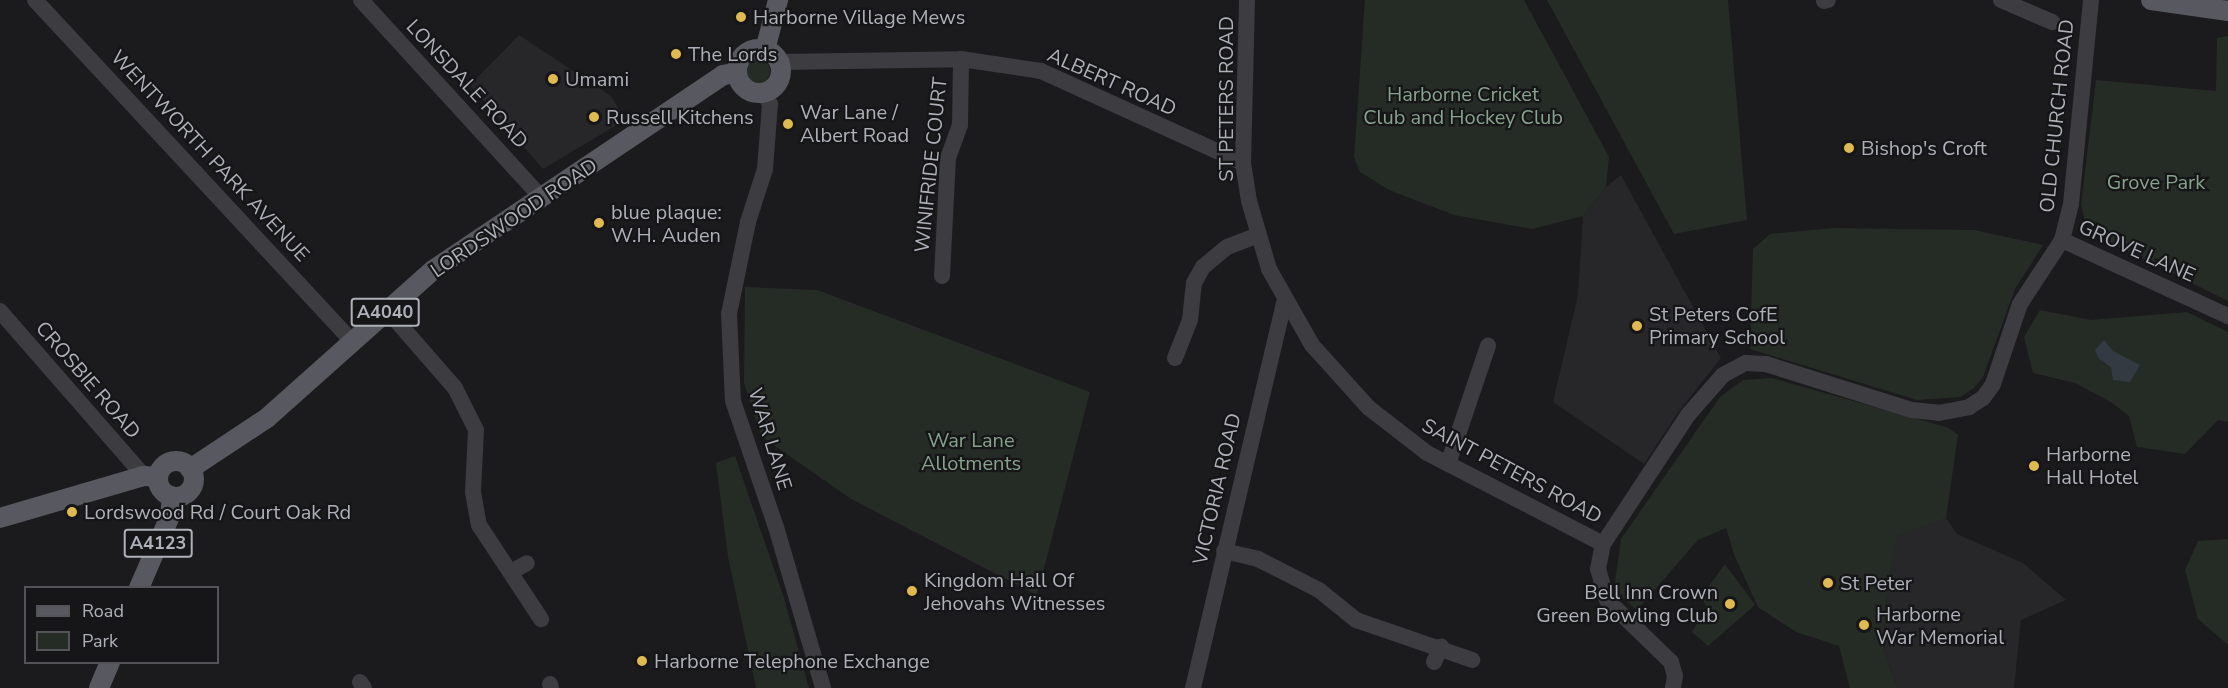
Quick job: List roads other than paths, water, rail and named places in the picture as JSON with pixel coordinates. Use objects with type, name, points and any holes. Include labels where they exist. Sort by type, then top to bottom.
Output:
[{"type":"main road","points":[[772,56],[745,54],[736,73],[746,90],[764,93],[779,81],[772,56],[778,0]]},
{"type":"main road","points":[[2151,0],[2228,11]]},
{"type":"main road","name":"LORDSWOOD ROAD","points":[[190,469],[258,425],[433,270],[723,75],[736,73]]},
{"type":"main road","points":[[0,518],[151,477],[170,462],[181,462],[190,469],[192,486],[184,495],[172,496],[163,492],[151,477]]},
{"type":"main road","name":"A4123","points":[[140,586],[170,516],[172,496]]},
{"type":"main road","points":[[99,688],[110,664]]},
{"type":"street","name":"WENTWORTH PARK AVENUE","points":[[36,0],[353,342]]},
{"type":"street","name":"LONSDALE ROAD","points":[[361,0],[541,197]]},
{"type":"street","name":"ST PETERS ROAD","points":[[1246,0],[1243,163],[1258,235],[1285,299]]},
{"type":"street","points":[[2001,0],[2052,22]]},
{"type":"street","name":"OLD CHURCH ROAD","points":[[1673,688],[1676,676],[1671,662],[1659,647],[1607,600],[1598,569],[1602,544],[1688,415],[1723,375],[1746,363],[1766,363],[1912,410],[1939,413],[1969,407],[1983,398],[1993,384],[2020,304],[2062,240],[2071,204],[2091,0]]},
{"type":"street","name":"ALBERT ROAD","points":[[772,56],[961,58],[1041,71],[1243,163]]},
{"type":"street","name":"WINIFRIDE COURT","points":[[942,276],[948,158],[960,125],[961,58]]},
{"type":"street","name":"WAR LANE","points":[[764,93],[770,104],[765,169],[746,233],[729,314],[733,401],[777,527],[823,688]]},
{"type":"street","points":[[1175,358],[1190,320],[1194,284],[1203,267],[1227,247],[1258,235]]},
{"type":"street","name":"GROVE LANE","points":[[2062,240],[2228,316]]},
{"type":"street","name":"SAINT PETERS ROAD","points":[[1285,299],[1312,345],[1370,408],[1405,437],[1448,464],[1602,544]]},
{"type":"street","name":"VICTORIA ROAD","points":[[1193,688],[1285,299]]},
{"type":"street","points":[[387,310],[455,388],[476,429],[473,492],[479,525],[541,619]]},
{"type":"street","name":"CROSBIE ROAD","points":[[0,311],[151,477]]},
{"type":"street","points":[[1448,464],[1488,346]]},
{"type":"street","points":[[1224,551],[1258,559],[1319,590],[1356,620],[1438,655],[1472,660]]},
{"type":"street","points":[[511,572],[526,563]]},
{"type":"place","name":"Harborne Village Mews","points":[[741,17]]},
{"type":"place","name":"The Lords","points":[[676,54]]},
{"type":"place","name":"Umami","points":[[553,79]]},
{"type":"place","name":"Russell Kitchens","points":[[594,117]]},
{"type":"place","name":"War Lane / Albert Road","points":[[788,124]]},
{"type":"place","name":"Bishop's Croft","points":[[1849,148]]},
{"type":"place","name":"blue plaque: W.H. Auden","points":[[599,223]]},
{"type":"place","name":"St Peters CofE Primary School","points":[[1637,326]]},
{"type":"place","name":"Harborne Hall Hotel","points":[[2034,466]]},
{"type":"place","name":"Lordswood Rd / Court Oak Rd","points":[[72,512]]},
{"type":"place","name":"St Peter","points":[[1828,583]]},
{"type":"place","name":"Kingdom Hall Of Jehovahs Witnesses","points":[[912,591]]},
{"type":"place","name":"Bell Inn Crown Green Bowling Club","points":[[1730,604]]},
{"type":"place","name":"Harborne War Memorial","points":[[1864,625]]},
{"type":"place","name":"Harborne Telephone Exchange","points":[[642,661]]},
{"type":"park label","name":"Harborne Cricket Club and Hockey Club","points":[[1463,106]]},
{"type":"park label","name":"Grove Park","points":[[2156,182]]},
{"type":"park label","name":"War Lane Allotments","points":[[971,452]]}]
